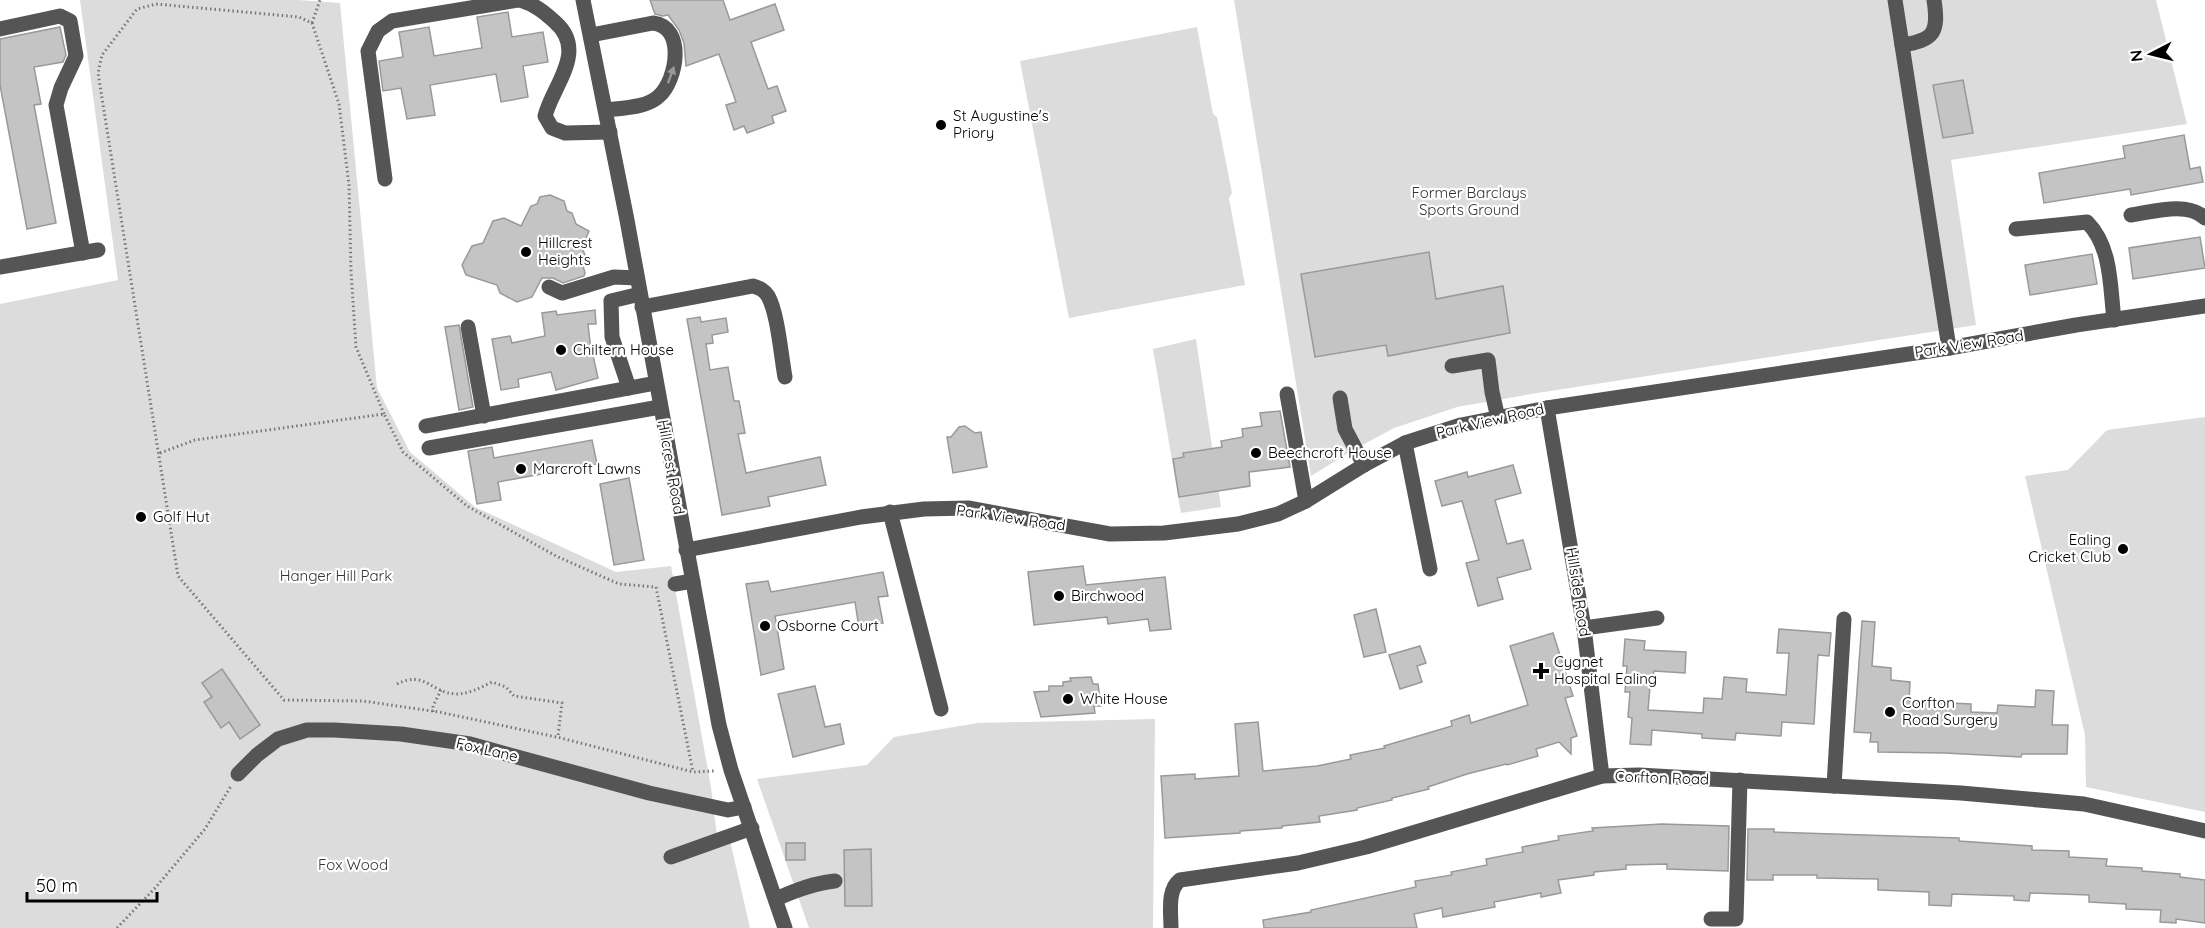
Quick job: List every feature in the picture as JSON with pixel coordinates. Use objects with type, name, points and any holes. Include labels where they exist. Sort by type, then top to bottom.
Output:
[{"type":"street","points":[[385,179],[368,51],[378,31],[392,21],[519,0],[536,5],[564,30],[570,54],[563,76],[548,103],[545,116],[552,128],[565,133],[610,132]]},
{"type":"street","name":"Hillcrest Road","points":[[583,0],[606,110],[719,725],[731,770],[777,899],[785,928]]},
{"type":"street","points":[[1894,0],[1949,348]]},
{"type":"street","points":[[1902,45],[1920,42],[1931,34],[1935,23],[1934,0]]},
{"type":"street","points":[[0,29],[60,16],[70,21],[76,56],[56,105],[90,251],[0,267]]},
{"type":"street","points":[[591,35],[653,23],[666,28],[674,43],[674,67],[670,79],[659,96],[646,103],[606,110]]},
{"type":"street","points":[[2131,215],[2183,209],[2199,213],[2205,218]]},
{"type":"street","points":[[2016,229],[2087,222],[2100,237],[2105,249],[2114,320]]},
{"type":"street","points":[[549,287],[562,293],[614,277],[637,278]]},
{"type":"street","points":[[629,388],[612,337],[611,301],[641,300],[753,286],[761,289],[767,295],[774,312],[785,377]]},
{"type":"street","name":"Park View Road","points":[[686,550],[890,512],[968,508],[1110,534],[1134,535],[1238,524],[1278,513],[1306,501],[1404,443],[1461,425],[1547,408],[1949,348],[2205,306]]},
{"type":"street","points":[[468,327],[484,416]]},
{"type":"street","points":[[1452,366],[1488,360],[1491,392],[1498,418]]},
{"type":"street","points":[[426,426],[656,383]]},
{"type":"street","points":[[1287,394],[1306,501]]},
{"type":"street","points":[[1340,398],[1345,429],[1364,465]]},
{"type":"street","points":[[429,448],[660,407]]},
{"type":"street","name":"Hillside Road","points":[[1547,408],[1584,628],[1602,776]]},
{"type":"street","points":[[1404,443],[1430,569]]},
{"type":"street","points":[[890,512],[941,709]]},
{"type":"street","points":[[675,584],[693,581]]},
{"type":"street","points":[[1584,628],[1657,618]]},
{"type":"street","points":[[1834,786],[1844,619]]},
{"type":"street","name":"Fox Lane","points":[[238,774],[256,755],[278,739],[307,730],[401,734],[470,744],[649,794],[728,810],[744,807]]},
{"type":"street","name":"Corfton Road","points":[[1171,928],[1173,885],[1180,880],[1298,863],[1366,847],[1602,776],[1640,775],[1740,780],[1960,793],[2084,804],[2205,831]]},
{"type":"street","points":[[1710,919],[1736,919],[1740,780]]},
{"type":"street","points":[[671,857],[752,828]]},
{"type":"street","points":[[777,899],[795,890],[835,881]]},
{"type":"path","points":[[320,0],[312,23],[339,104],[349,185],[356,347],[384,414],[403,452],[467,506],[556,556],[618,584],[656,587],[693,772]]},
{"type":"path","points":[[312,23],[299,17],[156,2],[137,9],[102,55],[98,73],[178,576],[284,700],[363,701],[433,712],[557,737],[693,772],[731,770]]},
{"type":"path","points":[[159,453],[195,440],[384,414]]},
{"type":"path","points":[[397,684],[405,680],[419,679],[455,694],[471,692],[492,682],[506,687],[514,696],[562,703],[557,737]]},
{"type":"path","points":[[433,712],[433,705],[441,690]]},
{"type":"path","points":[[117,928],[156,887],[205,829],[238,774]]},
{"type":"green space","points":[[80,0],[298,0],[340,3],[377,388],[410,452],[475,507],[616,572],[671,566],[711,787],[717,836],[729,836],[750,928],[0,928],[0,304],[118,280]]},
{"type":"green space","name":"Former Barclays Sports Ground","points":[[1234,0],[2156,0],[2187,124],[1951,160],[1976,325],[1457,407],[1394,428],[1311,476]]},
{"type":"green space","points":[[1197,27],[1213,114],[1217,117],[1232,193],[1229,198],[1245,285],[1069,318],[1020,61]]},
{"type":"green space","points":[[1196,339],[1221,507],[1181,513],[1153,349]]},
{"type":"green space","name":"Ealing Cricket Club","points":[[2205,417],[2205,812],[2086,787],[2085,735],[2025,476],[2068,470],[2107,430]]},
{"type":"green space","points":[[1155,719],[1153,928],[809,928],[757,779],[867,765],[894,737],[978,723]]},
{"type":"building","points":[[650,0],[723,0],[730,20],[775,4],[784,30],[751,42],[768,89],[777,86],[786,111],[772,116],[774,123],[747,133],[744,126],[734,130],[726,105],[736,102],[719,54],[686,66],[684,43],[679,30],[668,15],[655,14]]},
{"type":"building","points":[[508,12],[512,37],[543,32],[548,62],[523,66],[528,97],[501,102],[496,74],[430,85],[435,115],[407,119],[401,88],[383,91],[379,61],[403,57],[399,32],[429,27],[434,56],[482,48],[477,17]]},
{"type":"building","points":[[60,27],[66,55],[63,62],[34,67],[41,104],[34,105],[56,223],[27,229],[0,85],[0,39]]},
{"type":"building","points":[[1963,80],[1973,133],[1943,138],[1933,85]]},
{"type":"building","points":[[2184,135],[2190,169],[2200,167],[2203,182],[2131,195],[2130,189],[2044,203],[2039,173],[2125,158],[2123,146]]},
{"type":"building","name":"Hillcrest Heights","points":[[550,195],[564,201],[567,211],[572,213],[576,224],[589,231],[582,248],[585,255],[582,262],[584,276],[563,283],[553,278],[542,278],[532,297],[517,302],[500,293],[497,285],[466,275],[462,265],[472,246],[483,243],[493,221],[504,218],[521,226],[531,206],[537,204],[540,197]]},
{"type":"building","points":[[2200,237],[2205,268],[2133,279],[2129,248]]},
{"type":"building","points":[[1429,252],[1436,299],[1503,286],[1510,333],[1388,356],[1386,345],[1315,357],[1301,274]]},
{"type":"building","points":[[2092,254],[2097,284],[2030,295],[2025,265]]},
{"type":"building","name":"Chiltern House","points":[[595,310],[596,324],[588,324],[598,378],[556,390],[551,372],[518,379],[519,387],[501,390],[492,339],[510,336],[512,343],[545,336],[542,313],[556,311],[557,315]]},
{"type":"building","points":[[700,317],[701,322],[726,318],[728,332],[712,335],[713,343],[706,344],[710,370],[728,367],[734,401],[739,401],[745,433],[738,434],[746,473],[820,457],[826,485],[768,497],[770,506],[722,515],[687,319]]},
{"type":"building","points":[[459,325],[473,407],[459,410],[445,327]]},
{"type":"building","name":"Beechcroft House","points":[[1280,411],[1290,467],[1249,472],[1250,486],[1179,497],[1173,459],[1184,457],[1183,453],[1222,447],[1221,441],[1243,437],[1242,429],[1262,426],[1260,413]]},
{"type":"building","points":[[965,426],[975,433],[981,432],[987,467],[953,473],[947,437],[951,437],[959,427]]},
{"type":"building","name":"Marcroft Lawns","points":[[592,440],[597,464],[498,482],[501,500],[477,504],[468,451],[492,447],[494,458]]},
{"type":"building","points":[[1513,465],[1521,493],[1495,500],[1507,544],[1523,540],[1531,569],[1497,578],[1503,599],[1478,606],[1466,563],[1479,560],[1462,501],[1442,506],[1435,481],[1467,472],[1468,477]]},
{"type":"building","points":[[629,478],[644,560],[614,565],[600,484]]},
{"type":"building","points":[[1083,566],[1086,585],[1165,577],[1171,629],[1150,631],[1148,619],[1108,624],[1107,617],[1034,625],[1028,572]]},
{"type":"building","name":"Osborne Court","points":[[883,572],[888,596],[878,597],[883,623],[859,628],[855,602],[775,616],[784,669],[761,675],[746,584],[768,581],[771,592]]},
{"type":"building","points":[[1376,609],[1386,652],[1364,657],[1354,615]]},
{"type":"building","points":[[1862,621],[1875,622],[1872,666],[1891,668],[1891,680],[1910,682],[1909,701],[1971,704],[1971,712],[1997,713],[1998,705],[2035,707],[2036,690],[2054,691],[2052,725],[2068,725],[2067,754],[2022,754],[2021,757],[1878,752],[1878,742],[1870,742],[1871,733],[1854,732]]},
{"type":"building","points":[[1779,629],[1831,633],[1829,656],[1818,655],[1814,724],[1782,722],[1781,736],[1736,733],[1735,740],[1702,738],[1702,734],[1652,730],[1651,745],[1630,744],[1632,718],[1628,717],[1630,692],[1625,692],[1627,666],[1623,666],[1625,639],[1645,641],[1644,650],[1686,652],[1685,673],[1654,671],[1653,676],[1651,675],[1648,710],[1703,713],[1704,698],[1722,699],[1724,677],[1747,679],[1746,692],[1786,695],[1789,653],[1777,653]]},
{"type":"building","points":[[1553,633],[1573,696],[1565,698],[1577,736],[1571,738],[1571,754],[1559,742],[1536,749],[1538,756],[1467,774],[1428,787],[1429,789],[1357,808],[1357,810],[1319,816],[1320,822],[1240,831],[1240,833],[1165,838],[1161,776],[1195,774],[1195,779],[1239,776],[1235,724],[1258,722],[1263,771],[1317,766],[1351,759],[1350,755],[1385,748],[1384,746],[1452,726],[1451,721],[1469,715],[1471,723],[1528,705],[1510,646]]},
{"type":"building","points":[[1420,646],[1426,663],[1417,666],[1422,682],[1400,689],[1389,655]]},
{"type":"building","points":[[222,669],[260,725],[240,739],[229,722],[221,728],[204,702],[212,697],[202,683]]},
{"type":"building","name":"White House","points":[[1091,677],[1093,684],[1098,684],[1101,706],[1094,706],[1095,713],[1041,717],[1034,692],[1049,691],[1049,686],[1063,686],[1063,682],[1071,681],[1070,678]]},
{"type":"building","points":[[815,686],[825,727],[840,724],[844,744],[793,757],[778,694]]},
{"type":"building","points":[[1662,824],[1729,826],[1728,871],[1667,869],[1667,864],[1626,865],[1626,869],[1594,872],[1594,875],[1558,880],[1561,893],[1541,897],[1541,893],[1494,902],[1495,907],[1443,917],[1442,908],[1414,914],[1417,928],[1264,928],[1263,920],[1311,912],[1311,910],[1416,887],[1415,881],[1452,875],[1451,872],[1487,865],[1486,859],[1523,852],[1522,847],[1559,840],[1558,836],[1593,831],[1592,828]]},
{"type":"building","points":[[1748,829],[1774,829],[1774,832],[1959,838],[1959,841],[2032,846],[2032,850],[2069,851],[2069,857],[2107,859],[2106,866],[2142,868],[2142,871],[2180,874],[2180,877],[2205,880],[2205,923],[2176,919],[2176,923],[2160,922],[2161,910],[2126,909],[2126,904],[2089,902],[2089,895],[2030,893],[2029,901],[2014,900],[2014,896],[1952,894],[1951,906],[1929,905],[1929,892],[1878,890],[1878,879],[1773,875],[1773,880],[1747,880]]},
{"type":"building","points":[[786,843],[805,843],[805,860],[786,860]]},
{"type":"building","points":[[871,849],[872,906],[845,906],[844,850]]},
{"type":"place","name":"St Augustine's Priory","points":[[941,125]]},
{"type":"place","name":"Hillcrest Heights","points":[[526,252]]},
{"type":"place","name":"Chiltern House","points":[[561,350]]},
{"type":"place","name":"Beechcroft House","points":[[1256,453]]},
{"type":"place","name":"Marcroft Lawns","points":[[521,469]]},
{"type":"place","name":"Golf Hut","points":[[141,517]]},
{"type":"place","name":"Ealing Cricket Club","points":[[2123,549]]},
{"type":"place","name":"Birchwood","points":[[1059,596]]},
{"type":"place","name":"Osborne Court","points":[[765,626]]},
{"type":"place","name":"Cygnet Hospital Ealing","points":[[1541,671]]},
{"type":"place","name":"White House","points":[[1068,699]]},
{"type":"place","name":"Corfton Road Surgery","points":[[1890,712]]},
{"type":"park label","name":"Hanger Hill Park","points":[[336,576]]},
{"type":"park label","name":"Fox Wood","points":[[353,865]]}]
